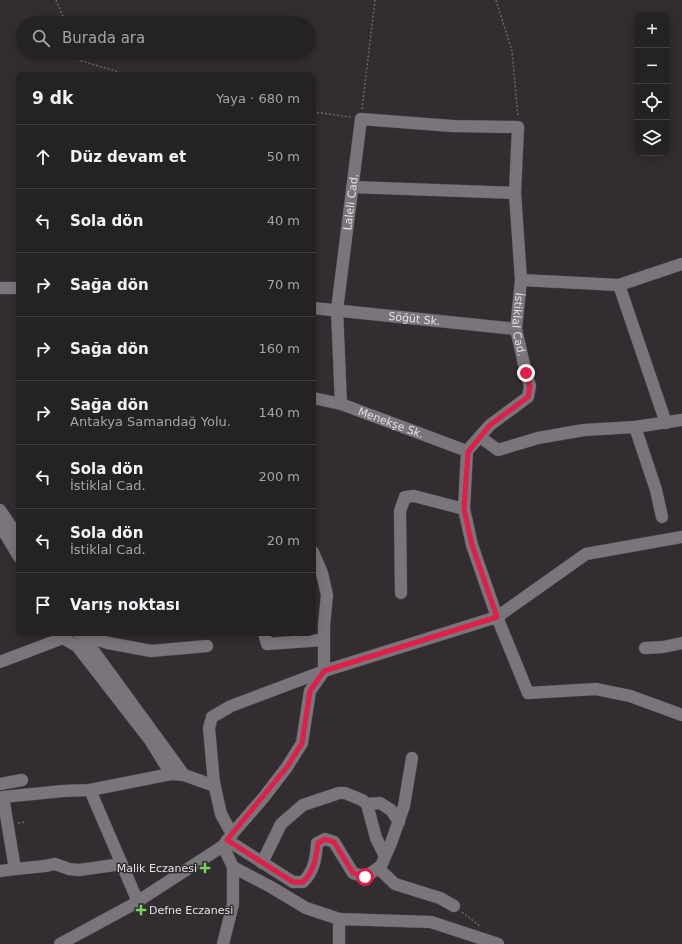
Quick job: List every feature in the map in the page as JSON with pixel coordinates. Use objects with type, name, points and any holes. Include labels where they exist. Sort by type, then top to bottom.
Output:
[{"type":"street","points":[[361,118],[452,126],[518,127]]},
{"type":"street","name":"Laleli Cad.","points":[[341,404],[337,310],[361,118]]},
{"type":"street","name":"İstiklal Cad.","points":[[468,452],[490,425],[528,397],[530,386],[516,329],[521,280],[515,193],[518,127]]},
{"type":"street","points":[[352,188],[515,193]]},
{"type":"street","points":[[521,280],[619,285],[682,264]]},
{"type":"street","points":[[619,285],[666,422]]},
{"type":"street","points":[[0,288],[16,288]]},
{"type":"street","name":"Söğüt Sk.","points":[[316,308],[516,329]]},
{"type":"street","name":"Menekşe Sk.","points":[[316,399],[341,404],[468,452]]},
{"type":"street","points":[[480,437],[498,450],[538,438],[584,430],[635,427],[682,420]]},
{"type":"street","points":[[635,427],[656,490],[662,517]]},
{"type":"street","points":[[468,452],[464,509],[472,545],[497,617],[528,693],[596,689],[630,696],[682,715]]},
{"type":"street","points":[[401,593],[400,511],[406,497],[414,496],[464,509]]},
{"type":"street","points":[[0,510],[16,534]]},
{"type":"street","points":[[0,525],[16,552]]},
{"type":"street","points":[[223,944],[233,904],[233,867],[215,786],[209,728],[212,717],[231,706],[324,671],[497,617],[586,554],[682,537]]},
{"type":"street","points":[[65,942],[138,902],[227,840],[264,797],[287,767],[302,743],[310,691],[324,671],[323,640],[327,595],[322,573],[316,559]]},
{"type":"street","points":[[0,662],[58,640],[61,636]]},
{"type":"street","points":[[64,636],[76,646],[150,740],[171,774]]},
{"type":"street","points":[[82,636],[184,775]]},
{"type":"street","points":[[88,636],[151,651],[207,646]]},
{"type":"street","points":[[265,636],[267,644],[323,640]]},
{"type":"street","points":[[645,648],[663,647],[682,643]]},
{"type":"street","points":[[227,840],[293,882],[303,882],[310,875],[314,864],[318,843],[325,839],[334,842],[353,873],[365,877],[381,866],[399,822],[404,806],[412,758]]},
{"type":"street","points":[[15,869],[1,794],[90,790],[171,774],[184,775],[215,786]]},
{"type":"street","points":[[0,784],[22,780]]},
{"type":"street","points":[[90,790],[138,902]]},
{"type":"street","points":[[262,863],[281,824],[303,805],[339,793],[344,793],[362,800],[367,804],[376,838],[385,856]]},
{"type":"street","points":[[367,804],[380,803],[391,810],[399,822]]},
{"type":"street","points":[[0,871],[55,864],[69,869],[79,870],[122,864]]},
{"type":"street","points":[[233,867],[306,908],[339,920],[431,922],[498,944]]},
{"type":"street","points":[[378,868],[395,884],[440,898],[454,906]]},
{"type":"street","points":[[339,920],[339,944]]},
{"type":"path","points":[[56,0],[63,16]]},
{"type":"path","points":[[316,112],[361,118],[375,0]]},
{"type":"path","points":[[496,0],[512,51],[518,127]]},
{"type":"path","points":[[78,60],[118,72]]},
{"type":"path","points":[[454,906],[484,930]]},
{"type":"place","name":"Malik Eczanesi","points":[[205,868]]},
{"type":"place","name":"Defne Eczanesi","points":[[141,910]]},
{"type":"route","points":[[365,877],[353,873],[334,842],[325,839],[318,843],[314,864],[310,875],[303,882],[293,882],[227,840],[264,797],[287,767],[302,743],[310,691],[324,671],[497,617],[472,545],[464,509],[468,452],[490,425],[528,397],[530,386],[526,373]]}]
